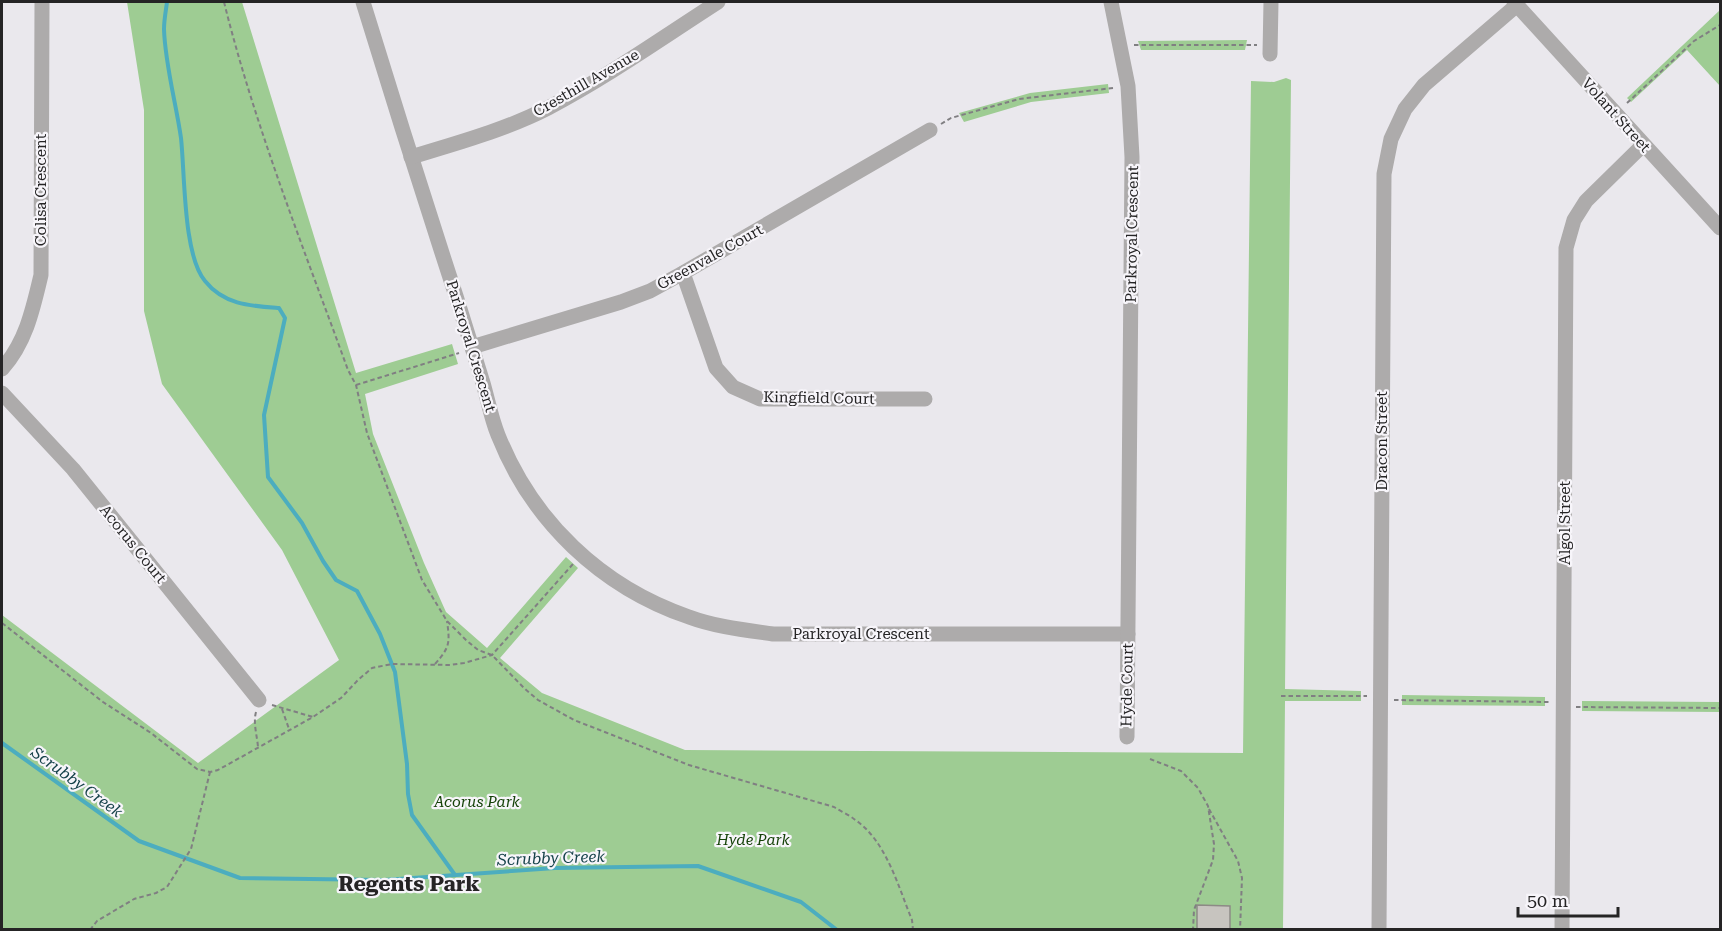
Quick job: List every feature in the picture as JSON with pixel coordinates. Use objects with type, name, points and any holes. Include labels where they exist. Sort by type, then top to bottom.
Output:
[{"type":"street","name":"Colisa Crescent","points":[[2,369],[22,338],[33,312],[40,275],[42,2]]},
{"type":"street","name":"Parkroyal Crescent","points":[[363,2],[472,347],[497,434],[515,473],[536,504],[559,534],[581,555],[619,584],[689,618],[773,634],[1128,634],[1132,157],[1128,86],[1111,2]]},
{"type":"street","name":"Cresthill Avenue","points":[[411,157],[499,129],[547,108],[604,76],[718,2]]},
{"type":"street","points":[[1270,50],[1271,2]]},
{"type":"street","name":"Volant Street","points":[[1515,3],[1720,228]]},
{"type":"street","name":"Dracon Street","points":[[1379,930],[1384,174],[1391,139],[1405,109],[1424,85],[1515,3]]},
{"type":"street","name":"Greenvale Court","points":[[472,347],[650,291],[930,130]]},
{"type":"street","name":"Algol Street","points":[[1562,930],[1566,248],[1574,220],[1586,201],[1643,145]]},
{"type":"street","name":"Kingfield Court","points":[[683,273],[716,368],[733,387],[760,399],[925,399]]},
{"type":"street","name":"Acorus Court","points":[[2,393],[73,469],[259,700]]},
{"type":"street","name":"Hyde Court","points":[[1126,737],[1128,634]]},
{"type":"path","points":[[224,2],[272,161],[348,370],[356,385],[367,434],[422,580],[447,621],[478,650],[492,655],[538,700],[574,720],[689,765],[834,807],[855,819],[875,839],[887,861],[914,930]]},
{"type":"path","points":[[1627,103],[1694,41],[1720,25]]},
{"type":"path","points":[[1134,45],[1270,50]]},
{"type":"path","points":[[930,130],[951,118],[1019,99],[1128,86]]},
{"type":"path","points":[[356,385],[472,347]]},
{"type":"path","points":[[2,623],[103,702],[152,733],[196,769],[210,772],[218,770],[313,717],[341,698],[372,668],[392,664],[450,665],[492,655],[581,555]]},
{"type":"path","points":[[435,664],[447,649],[449,635],[447,621]]},
{"type":"path","points":[[1281,696],[1369,696]]},
{"type":"path","points":[[258,747],[254,721],[259,700],[313,717]]},
{"type":"path","points":[[1393,700],[1550,702],[1550,707]]},
{"type":"path","points":[[1571,707],[1720,708]]},
{"type":"path","points":[[282,709],[289,729]]},
{"type":"path","points":[[1150,759],[1181,771],[1198,788],[1238,861],[1242,878],[1240,930]]},
{"type":"path","points":[[90,930],[97,921],[135,899],[167,887],[191,849],[210,772]]},
{"type":"path","points":[[1194,930],[1194,910],[1213,860],[1214,844],[1208,806]]},
{"type":"green space","name":"Acorus Park","points":[[127,2],[242,2],[356,373],[452,344],[458,364],[365,394],[373,434],[446,612],[487,648],[566,557],[578,568],[500,658],[542,693],[685,750],[1243,753],[1251,81],[1274,82],[1286,78],[1291,80],[1285,689],[1361,691],[1361,701],[1285,701],[1283,929],[1230,929],[1197,906],[1197,930],[2,929],[2,615],[198,763],[339,660],[282,550],[162,384],[144,311],[144,110]]},
{"type":"green space","points":[[1720,10],[1720,86],[1687,50],[1631,102],[1627,98]]},
{"type":"green space","points":[[1247,40],[1245,50],[1141,50],[1138,41]]},
{"type":"green space","points":[[1108,84],[1109,93],[1031,102],[964,122],[959,113],[1030,93]]},
{"type":"green space","points":[[1402,695],[1545,697],[1545,706],[1402,705]]},
{"type":"green space","points":[[1582,701],[1720,702],[1720,712],[1582,711]]},
{"type":"building","points":[[1197,905],[1230,906],[1230,930],[1197,930]]},
{"type":"waterway","points":[[167,2],[164,29],[166,56],[181,138],[189,234],[198,269],[212,289],[229,300],[248,305],[279,308],[285,318],[264,415],[268,477],[302,523],[336,580],[357,591],[380,634],[395,672],[412,815],[455,875]]},
{"type":"waterway","name":"Scrubby Creek","points":[[2,743],[139,841],[240,878],[384,880],[555,868],[698,866],[801,902],[837,930]]},
{"type":"district","name":"Regents Park","points":[[409,884]]},
{"type":"park label","name":"Hyde Park","points":[[753,840]]}]
